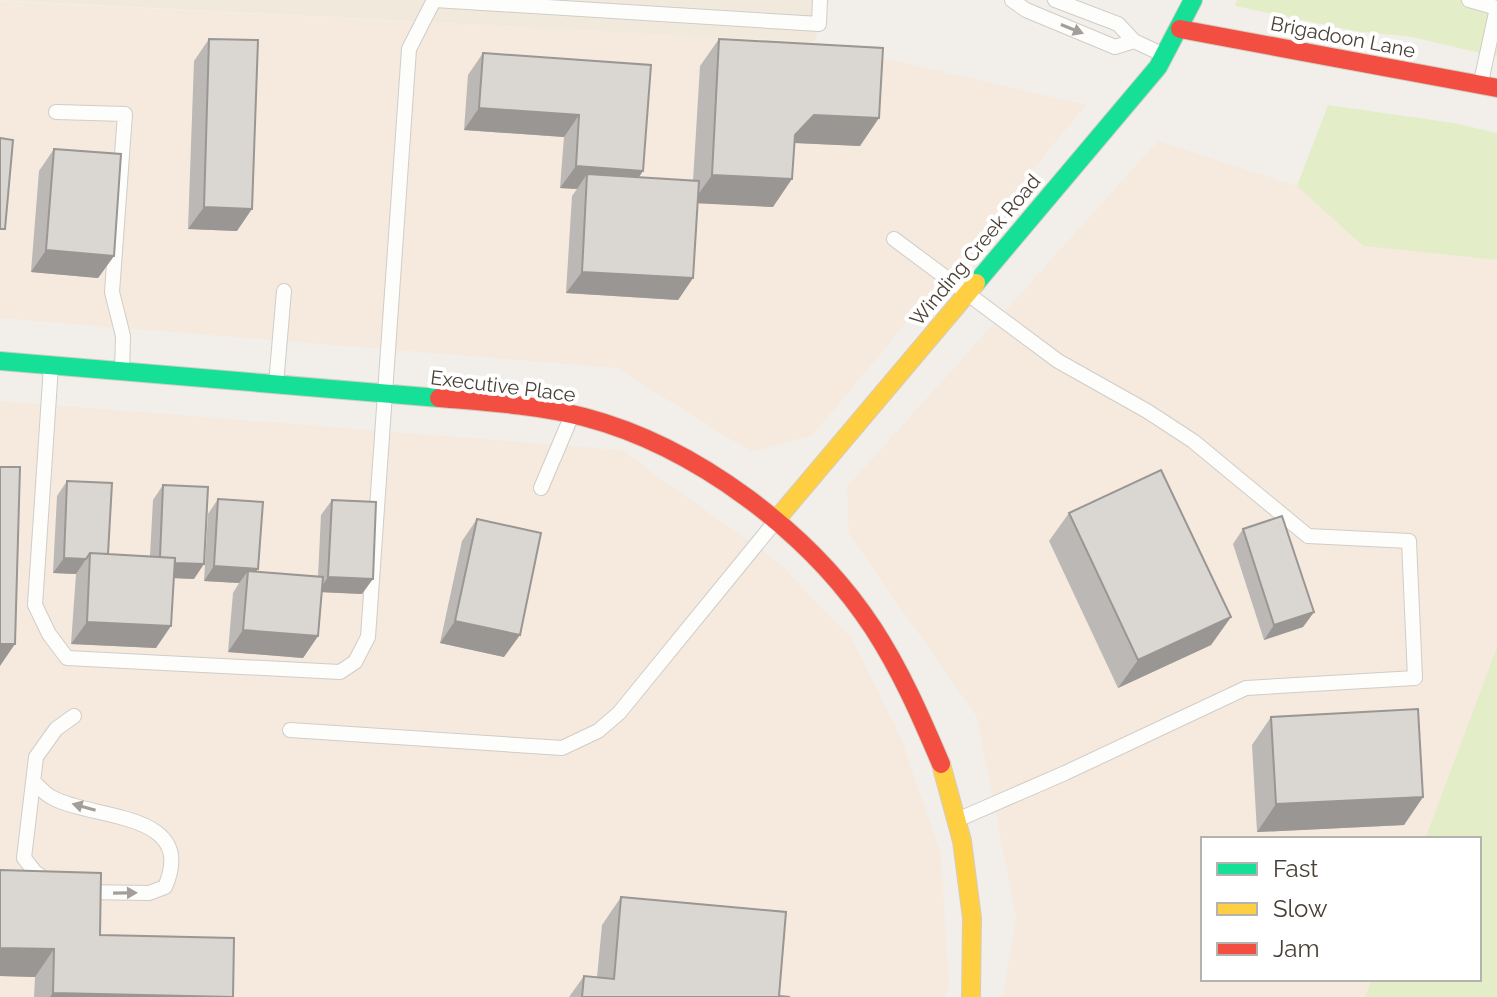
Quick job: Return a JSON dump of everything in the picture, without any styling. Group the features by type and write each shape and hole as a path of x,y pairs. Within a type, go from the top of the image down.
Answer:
{"street":[{"name":"Winding Creek Road","path":"776,520 1164,56 1193,0"},
{"name":"Brigadoon Lane","path":"1180,29 1489,87"},
{"name":"Executive Place","path":"0,361 387,395 572,415 632,434 725,482 776,520 822,564 863,612 898,665 934,742 956,820 970,885 975,948 972,997"}],"lane":[{"path":"51,365 35,605 49,634 67,658 340,672 355,662 368,637 409,49 434,0 819,24 820,0"},
{"path":"1012,0 1026,10 1115,47 1134,41"},
{"path":"1055,0 1118,24 1134,41 1164,56"},
{"path":"1469,0 1497,8 1489,87"},
{"path":"56,112 125,114 112,292 123,336 122,371"},
{"path":"894,239 1058,361 1193,441 1308,536 1409,541 1415,678 1246,688 956,820"},
{"path":"276,385 284,291"},
{"path":"541,488 572,415"},
{"path":"290,730 562,748 598,731 619,713 776,520"},
{"path":"34,782 52,798 139,823 157,832 171,852 172,871 165,887 149,893 92,894 54,885 35,872 24,858 36,757 56,729 74,716"}],"shaded area":[{"path":"0,0 829,0 814,42"},
{"path":"0,1 814,42 1086,105 813,435 751,452 617,368 0,318"},
{"path":"1158,141 1297,186 1363,246 1497,260 1497,647 1426,837 1201,837 1201,981 1371,981 1365,997 1003,997 1016,918 977,717 849,534 847,487"},
{"path":"0,401 621,450 778,562 852,639 901,738 941,856 949,984 945,997 0,997"}],"green space":[{"path":"1237,0 1497,0 1497,57 1412,37 1355,31 1235,6"},
{"path":"1328,105 1454,123 1497,133 1497,260 1363,246 1297,186"},
{"path":"1497,647 1497,997 1365,997 1371,981 1481,981 1481,837 1426,837"}],"building":[{"path":"209,39 258,40 252,209 204,207"},
{"path":"719,39 883,48 879,118 814,115 795,135 792,179 712,175"},
{"path":"483,53 651,65 643,171 576,166 579,115 479,108"},
{"path":"0,138 13,140 5,229 0,229"},
{"path":"54,149 121,154 114,256 46,250"},
{"path":"587,174 699,181 693,278 582,272"},
{"path":"0,467 20,467 15,644 0,644"},
{"path":"1161,470 1231,617 1138,660 1069,513"},
{"path":"67,481 112,483 108,554 90,553 86,559 64,558"},
{"path":"163,485 208,487 204,564 175,563 175,558 160,557"},
{"path":"218,499 263,502 258,569 214,566"},
{"path":"332,500 376,502 373,579 328,577"},
{"path":"1282,516 1314,612 1274,625 1243,529"},
{"path":"477,519 541,533 520,635 455,621"},
{"path":"90,553 175,558 171,626 87,622"},
{"path":"248,571 323,577 318,636 243,630"},
{"path":"1418,709 1423,797 1276,804 1271,717"},
{"path":"0,870 101,873 100,935 234,938 233,997 53,993 54,949 0,948"},
{"path":"621,897 786,912 779,996 790,997 582,997 584,976 614,979"}],"traffic: fast":[{"path":"976,283 1158,67 1193,0"},
{"path":"0,361 439,398"}],"traffic: slow":[{"path":"776,520 976,283"},
{"path":"941,764 962,841 972,918 971,997"}],"traffic: jam":[{"path":"1180,29 1497,88"},
{"path":"439,398 548,410 626,430 708,471 746,497 817,559 873,628 902,678 941,764"}]}
